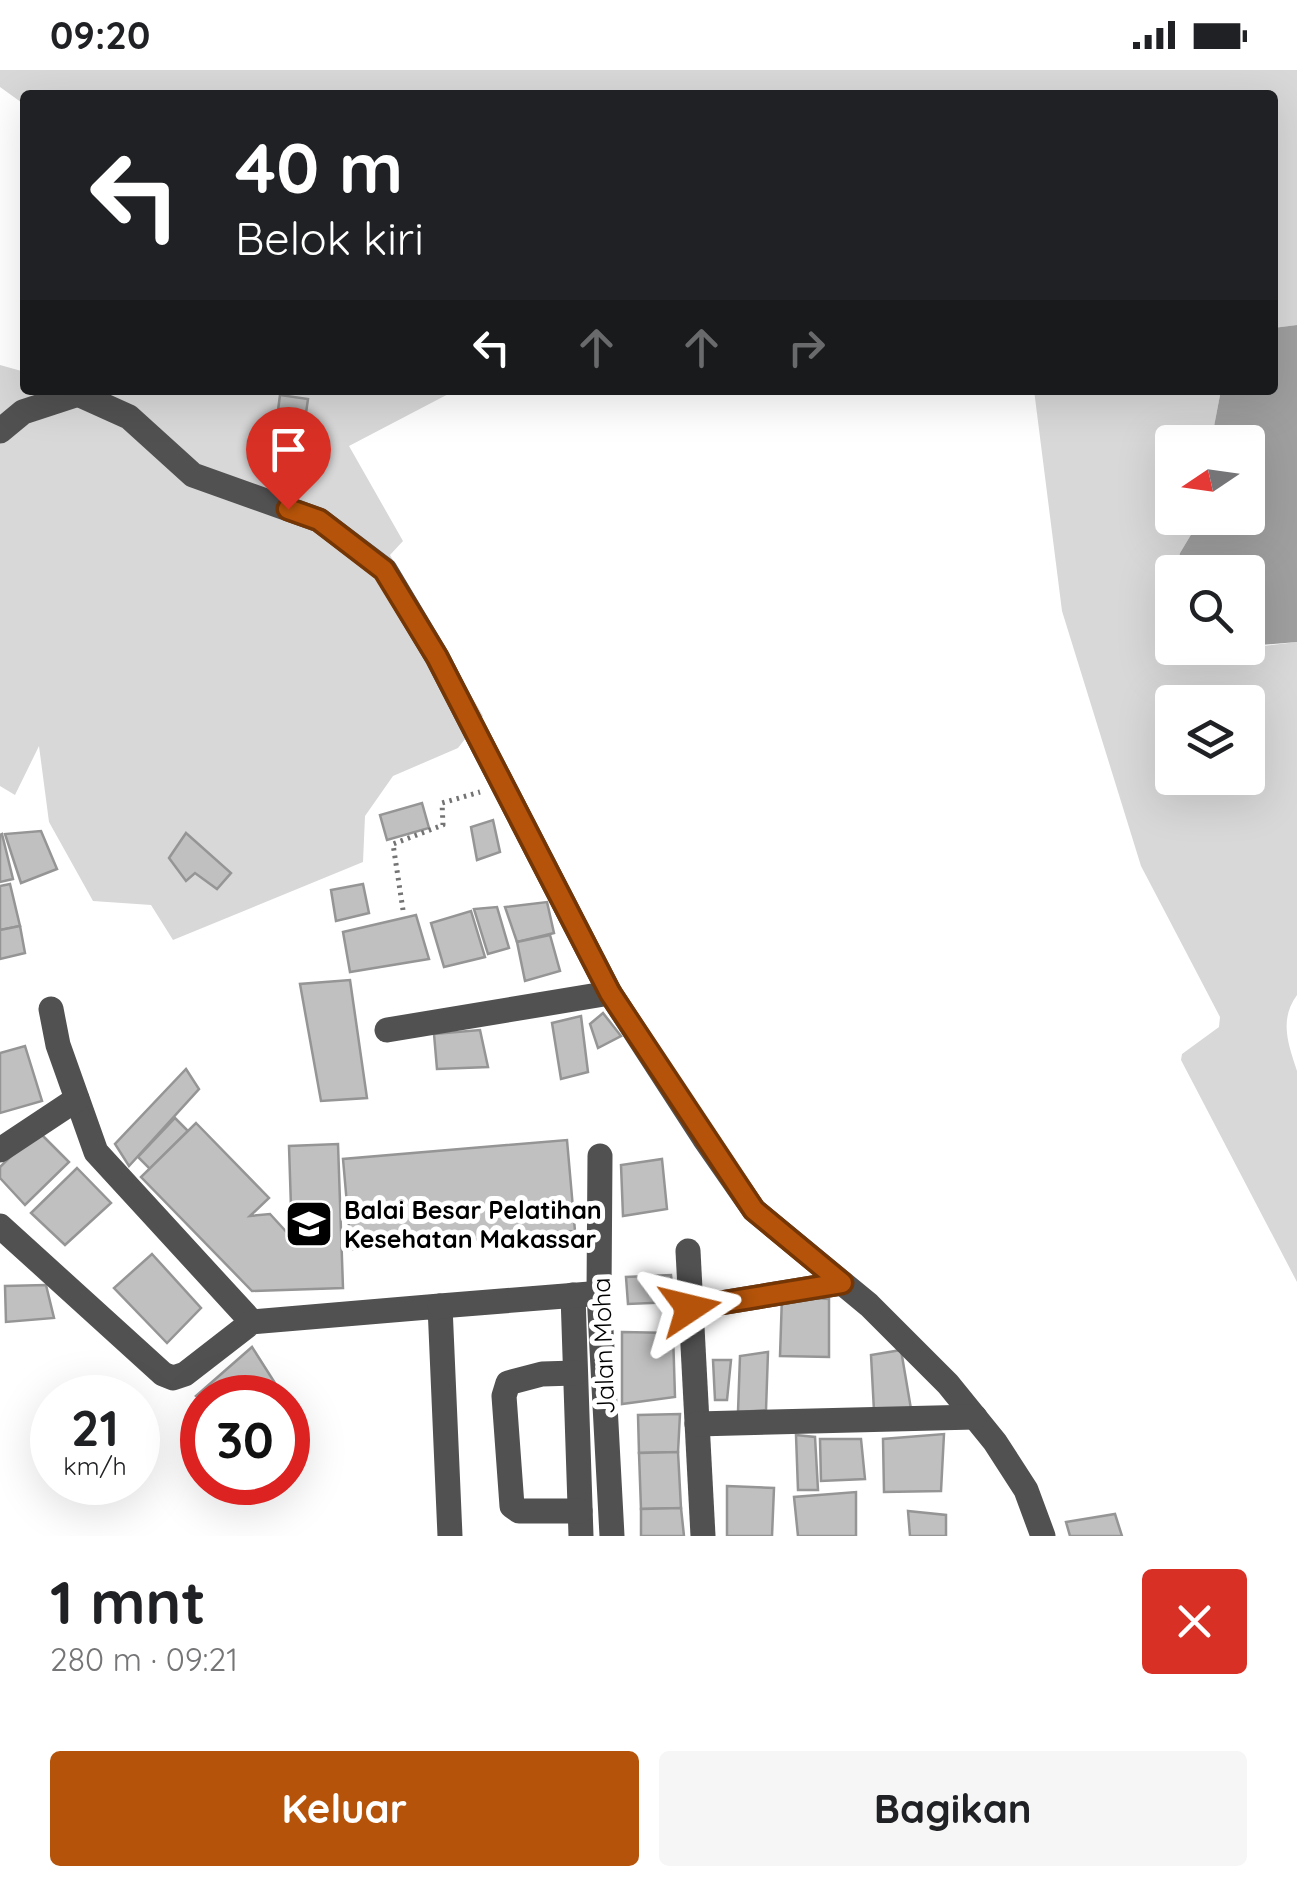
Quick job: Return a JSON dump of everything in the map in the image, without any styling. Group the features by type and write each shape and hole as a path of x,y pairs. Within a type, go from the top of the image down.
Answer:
{"street":[{"path":"0,430 23,412 75,395"},
{"path":"80,395 130,417 193,475 319,520 384,570 437,657 610,993 754,1210 842,1283 948,1384 1026,1490 1043,1536"},
{"path":"387,1030 610,993"},
{"path":"51,1010 58,1045 96,1152 252,1322"},
{"path":"0,1150 77,1098"},
{"name":"Jalan Moha","path":"600,1156 599,1293 612,1536"},
{"path":"0,1226 163,1374 173,1378 185,1374 252,1322 599,1293"},
{"path":"688,1251 703,1536"},
{"path":"690,1308 842,1283"},
{"path":"573,1295 576,1373 581,1524 519,1511 512,1506 504,1396 508,1383 519,1378 576,1373"},
{"path":"440,1306 450,1536"},
{"path":"697,1424 975,1417"}],"path":[{"path":"403,910 393,844 442,825 442,803 502,786"}],"shaded area":[{"path":"0,70 1297,70 1297,325 1278,327 1278,90 20,90 20,101 0,87"},
{"path":"1297,325 1297,642 1265,645 1265,555 1180,555 1191,535 1265,535 1265,425 1214,425 1220,395 1278,395 1278,327"},
{"path":"0,365 20,371 20,395 446,395 349,446 403,541 390,555 483,716 458,748 393,776 365,816 363,862 173,940 151,905 93,901 49,822 39,746 15,795 0,786"},
{"path":"1035,395 1220,395 1214,425 1155,425 1155,535 1191,535 1180,555 1155,555 1155,665 1265,665 1265,646 1297,642 1297,995 1287,1023 1297,1071 1297,1282 1181,1060 1182,1054 1219,1027 1220,1017 1141,866 1062,611"}],"building":[{"path":"280,395 308,399 305,420 277,418"},
{"path":"422,803 429,828 387,840 380,815"},
{"path":"493,820 500,852 477,860 471,827"},
{"path":"41,831 57,869 21,883 5,834"},
{"path":"186,833 231,873 217,889 195,873 186,881 169,858"},
{"path":"0,835 13,879 0,882"},
{"path":"10,884 20,926 0,930 0,886"},
{"path":"363,884 369,913 336,921 331,890"},
{"path":"547,902 554,933 517,942 505,907"},
{"path":"497,907 509,948 488,954 474,909"},
{"path":"471,911 485,957 444,967 431,923"},
{"path":"416,915 429,959 350,972 343,932"},
{"path":"20,926 25,953 0,959 0,930"},
{"path":"550,935 560,971 525,981 517,942"},
{"path":"350,980 367,1098 321,1101 300,984"},
{"path":"603,1013 621,1036 598,1048 590,1024"},
{"path":"581,1016 588,1072 561,1079 552,1023"},
{"path":"480,1030 488,1067 437,1069 434,1034"},
{"path":"25,1046 42,1101 0,1113 0,1053"},
{"path":"186,1069 199,1089 129,1166 115,1144"},
{"path":"175,1118 188,1131 150,1169 138,1157"},
{"path":"196,1123 269,1198 250,1216 270,1214 292,1238 289,1146 338,1144 343,1288 252,1291 141,1177"},
{"path":"37,1130 69,1162 25,1205 0,1178 0,1167"},
{"path":"567,1140 575,1231 351,1250 343,1159"},
{"path":"662,1159 667,1209 623,1216 621,1165"},
{"path":"77,1168 111,1203 65,1245 31,1213"},
{"path":"152,1254 201,1308 167,1343 114,1288"},
{"path":"671,1275 674,1302 628,1304 626,1277"},
{"path":"46,1285 54,1318 6,1322 5,1286"},
{"path":"782,1296 829,1299 829,1357 780,1356"},
{"path":"622,1332 673,1333 675,1397 622,1404"},
{"path":"252,1347 270,1375 220,1375"},
{"path":"901,1350 911,1409 874,1411 871,1355"},
{"path":"768,1352 766,1410 738,1412 740,1356"},
{"path":"713,1360 731,1360 727,1400 715,1400"},
{"path":"680,1414 678,1452 639,1453 638,1415"},
{"path":"944,1434 941,1491 884,1492 883,1439"},
{"path":"796,1435 815,1437 818,1490 798,1490"},
{"path":"820,1439 861,1439 865,1479 821,1481"},
{"path":"678,1452 681,1508 641,1509 639,1453"},
{"path":"727,1486 774,1488 772,1536 727,1536"},
{"path":"856,1492 856,1536 798,1536 794,1497"},
{"path":"681,1508 684,1536 641,1536 641,1509"},
{"path":"908,1511 946,1515 946,1536 910,1536"},
{"path":"1115,1514 1122,1536 1070,1536 1066,1522"}],"place":[{"name":"Balai Besar Pelatihan Kesehatan Makassar","path":"309,1224"}],"route":[{"path":"288,509 319,520 384,570 437,657 610,993 754,1210 842,1283 690,1308"}]}
